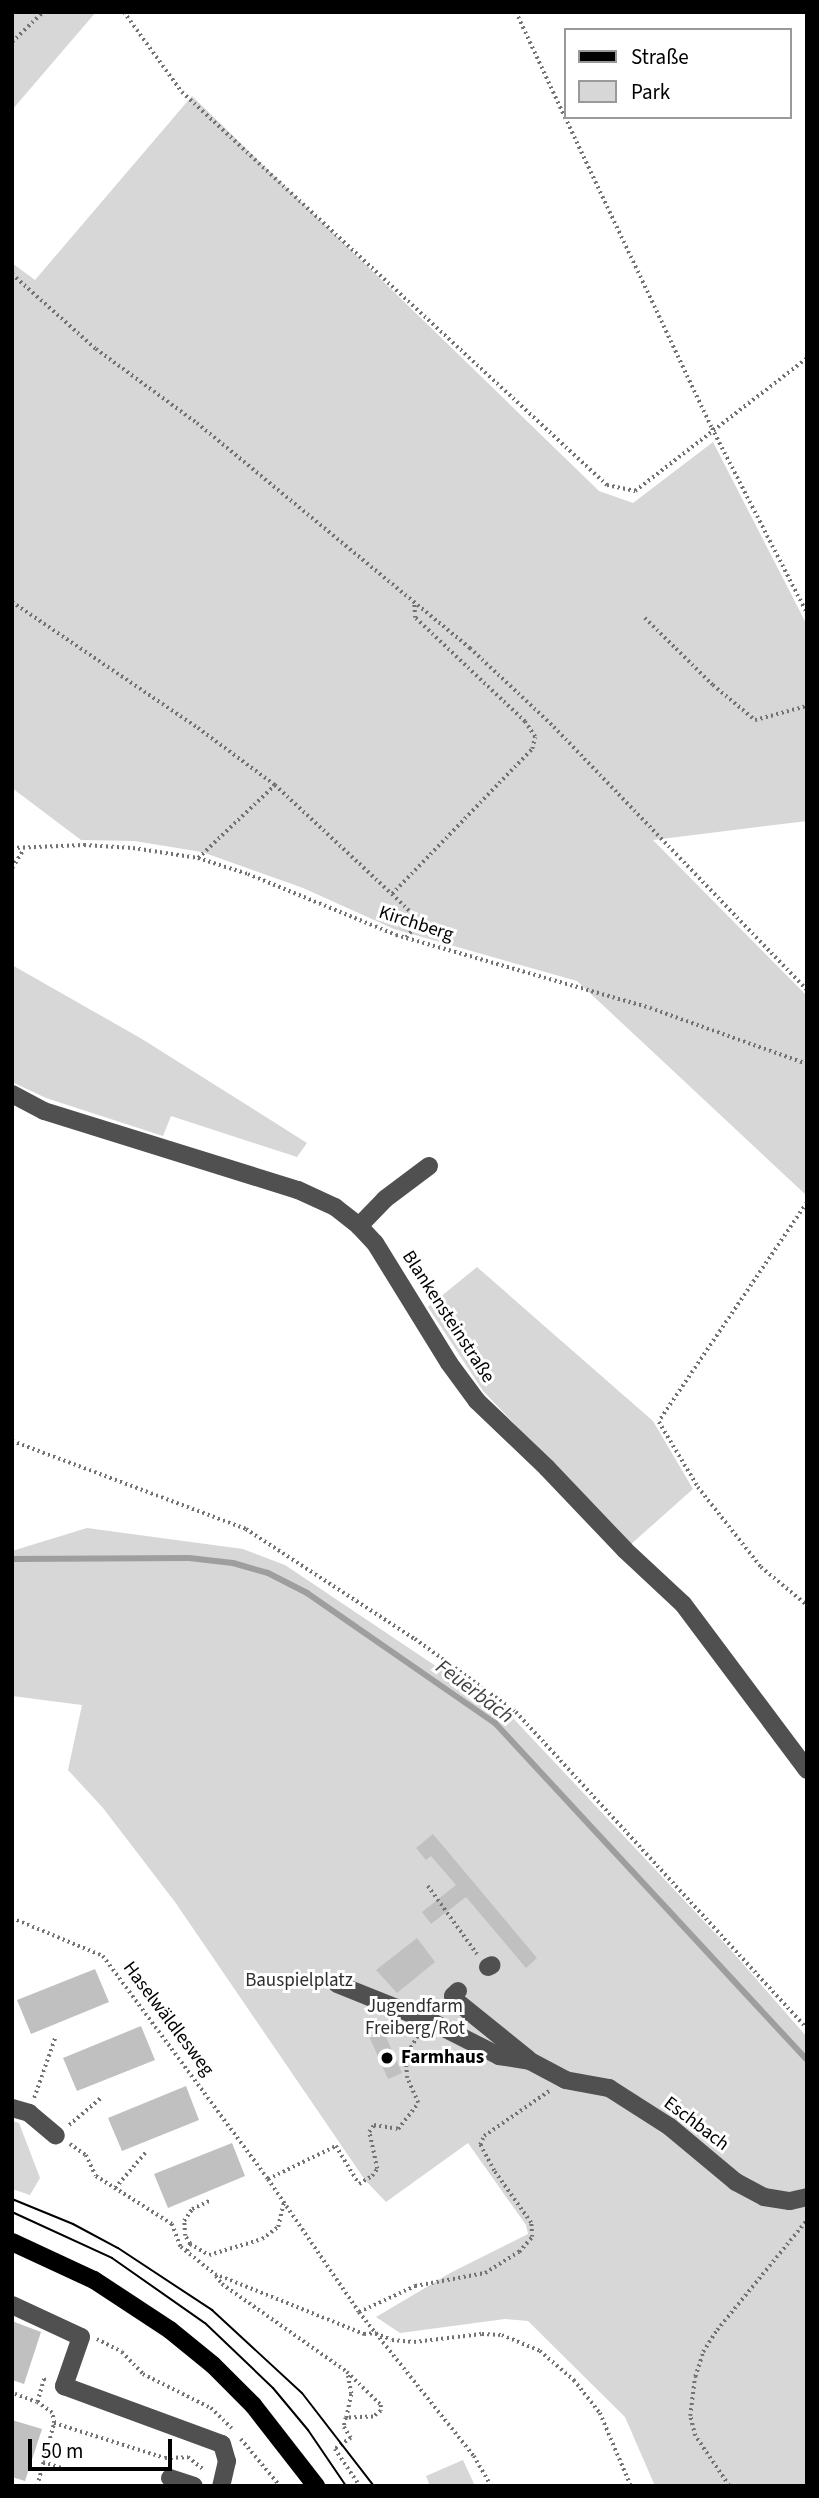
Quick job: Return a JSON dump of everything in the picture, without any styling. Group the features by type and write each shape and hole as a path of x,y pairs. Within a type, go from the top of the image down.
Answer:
{"main road":[{"path":"12,2242 94,2280 170,2330 213,2365 253,2405 316,2486"}],"street":[{"name":"Blankensteinstraße","path":"12,1094 44,1111 298,1191 335,1207 359,1226 375,1243 449,1363 477,1401 547,1468 625,1550 683,1604 807,1770"},
{"path":"359,1226 385,1199 429,1166"},
{"path":"337,1984 434,2023 499,2056 530,2061"},
{"path":"458,1991 453,1996 455,2000 530,2061"},
{"name":"Eschbach","path":"530,2061 562,2078 609,2088 670,2127 736,2182 764,2197 790,2201 807,2197"},
{"path":"20,2111 57,2136"},
{"path":"12,2305 81,2337 64,2386 222,2444 227,2461 221,2485"},
{"path":"170,2478 194,2486"}],"path":[{"path":"12,42 43,12"},
{"path":"124,12 182,92 607,485 635,491 712,428 807,358"},
{"path":"516,12 564,115"},
{"path":"566,119 712,428 807,613"},
{"path":"12,274 96,349 197,423 470,648 554,727 807,990"},
{"path":"12,602 198,728 275,785 412,913 415,928 406,938"},
{"path":"392,894 532,749 535,737 525,722 415,618 414,603"},
{"path":"645,618 713,685 755,720 807,706"},
{"path":"198,858 275,785"},
{"name":"Kirchberg","path":"12,848 85,845 134,848 198,858 248,874 406,938 650,1008 807,1064"},
{"path":"12,868 24,849"},
{"path":"807,1203 659,1422 698,1487 761,1567 807,1605"},
{"path":"12,1441 246,1529 415,1639 516,1712 807,2028"},
{"path":"428,1886 460,1927"},
{"name":"Haselwäldlesweg","path":"12,1918 103,1956 268,2179 359,2312 474,2456 491,2486"},
{"path":"268,2179 336,2146 359,2184 372,2176 377,2169 369,2132 374,2125 398,2129 418,2103 407,2078 405,2057 418,2035"},
{"path":"20,2111 55,2038"},
{"path":"359,2312 431,2282 485,2273 519,2252 532,2237 531,2223 494,2171 480,2145 484,2136 562,2078"},
{"path":"102,2097 57,2136 86,2155 96,2176 172,2224 181,2247 215,2274 345,2329 365,2334 376,2333 392,2340 414,2342 482,2334 502,2335 540,2351 574,2380 600,2413 631,2486"},
{"path":"115,2188 146,2152"},
{"path":"211,2200 192,2209 184,2221 185,2236 190,2244 209,2255 262,2239 278,2227 284,2202"},
{"path":"729,2486 695,2436 691,2416 695,2377 703,2352 717,2330 807,2220"},
{"path":"187,2252 190,2244"},
{"path":"215,2274 222,2284 347,2372 375,2397 381,2411 373,2417 346,2418"},
{"path":"81,2337 90,2336 122,2351 143,2374 211,2407 279,2486"},
{"path":"347,2372 351,2394 344,2427 351,2438 335,2449 360,2486"},
{"path":"37,2402 44,2379 64,2386"},
{"path":"15,2394 37,2402 52,2413 54,2423 37,2486"},
{"path":"54,2423 165,2458 188,2457 221,2485"},
{"path":"43,2462 65,2469"}],"green space":[{"path":"12,12 96,12 12,110"},
{"path":"192,96 599,491 633,503 713,442 807,625 807,821 653,840 807,996 806,1195 577,981 394,929 303,888 202,852 134,841 81,840 12,788 12,263 35,280"},
{"path":"12,965 142,1039 307,1143 297,1157 171,1116 163,1136 46,1098 12,1082"},
{"path":"477,1267 653,1421 693,1489 630,1545 483,1391 428,1307"},
{"path":"87,1528 243,1549 285,1565 512,1717 729,1948 807,2037 807,2486 655,2486 625,2417 528,2321 505,2319 400,2333 376,2317 452,2272 528,2234 526,2225 468,2143 386,2202 365,2180 175,1902 103,1808 68,1770 82,1705 12,1696 12,1551"},
{"path":"12,2121 19,2123 40,2178 30,2195 12,2189"},
{"path":"463,2460 475,2486 430,2486 426,2476"}],"building":[{"path":"433,1834 537,1958 526,1968 466,1897 431,1924 422,1912 456,1885 431,1856 426,1860 416,1848"},
{"path":"417,1938 435,1962 397,1993 376,1970"},
{"path":"95,1969 109,2002 31,2034 17,2000"},
{"path":"141,2026 155,2060 77,2091 63,2058"},
{"name":"Farmhaus","path":"383,2030 402,2073 388,2079 369,2036"},
{"path":"186,2086 199,2120 122,2151 108,2118"},
{"path":"232,2143 245,2176 168,2208 154,2174"},
{"path":"12,2321 41,2332 24,2384 12,2380"},
{"path":"12,2420 42,2429 25,2481 12,2477"}],"waterway":[{"name":"Feuerbach","path":"12,1559 189,1558 233,1563 268,1573 307,1593 495,1723 807,2060"}],"tram line":[{"path":"12,2199 73,2224 118,2248 212,2310 302,2393 374,2486"},
{"path":"12,2212 112,2258 205,2323 273,2388 308,2430 346,2486"}],"place":[{"name":"Farmhaus","path":"387,2058"}],"park label":[{"name":"Bauspielplatz","path":"299,1981"},
{"name":"Jugendfarm Freiberg/Rot","path":"415,2018"}]}
